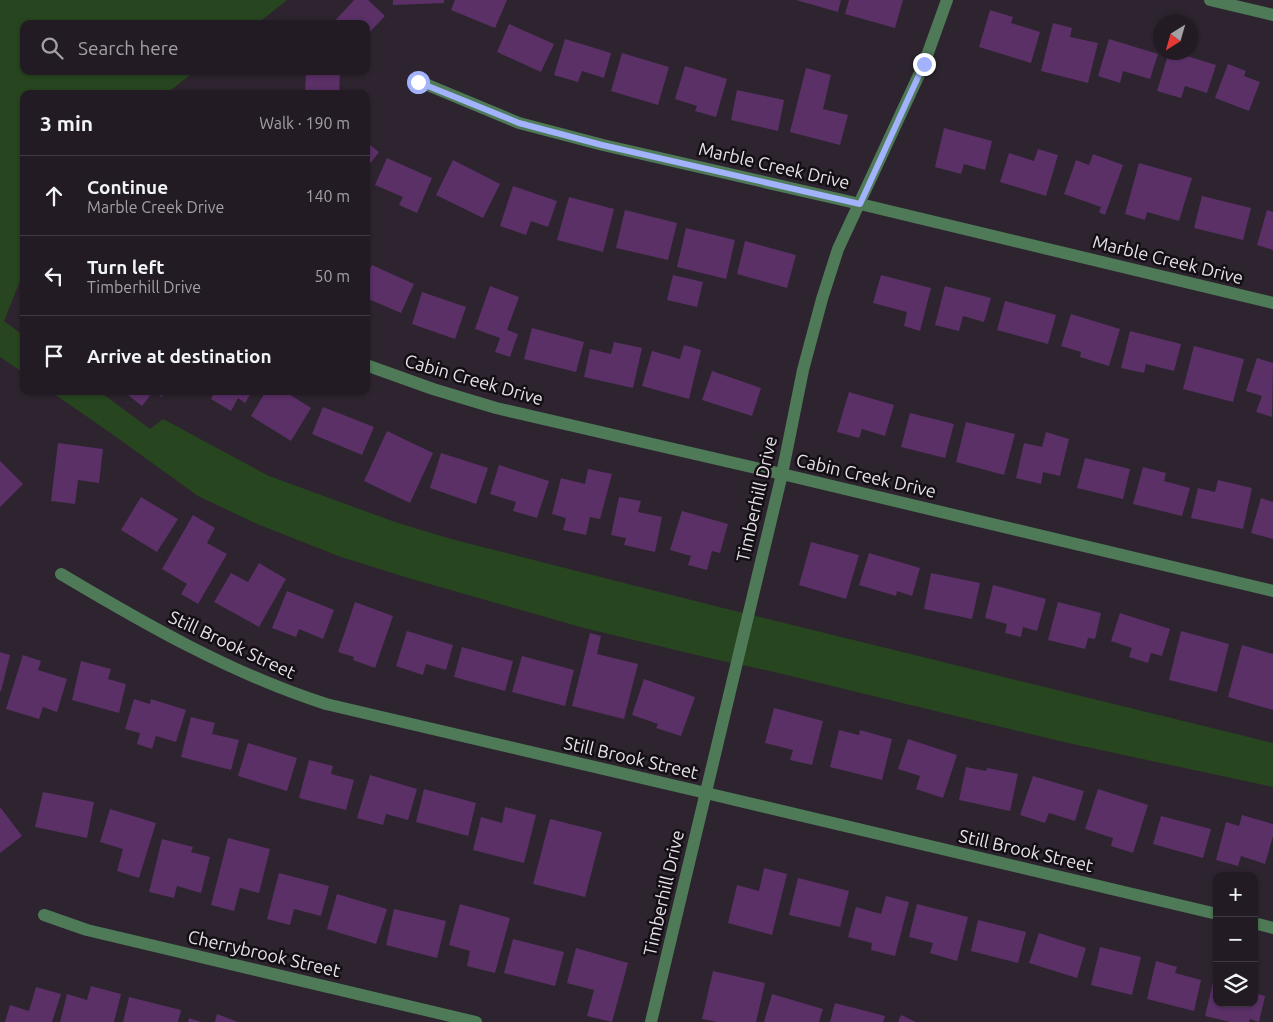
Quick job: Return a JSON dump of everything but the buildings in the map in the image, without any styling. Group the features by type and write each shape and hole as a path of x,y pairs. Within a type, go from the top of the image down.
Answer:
{"street":[{"name":"Timberhill Drive","path":"651,1022 782,474 803,370 822,299 838,249 924,64 947,0"},
{"path":"1210,0 1273,15"},
{"name":"Marble Creek Drive","path":"418,82 519,123 602,145 860,204 1273,303"},
{"name":"Cabin Creek Drive","path":"370,366 433,390 496,408 1273,590"},
{"name":"Still Brook Street","path":"61,574 130,615 241,672 294,694 336,706 1213,913"},
{"name":"Cherrybrook Street","path":"44,915 87,930 476,1022"},
{"path":"1258,924 1273,928"}],"green space":[{"path":"0,0 287,0 262,20 20,20 20,75 190,75 171,90 20,90 20,281 4,321 20,333 20,370 0,357"},
{"path":"56,395 104,395 150,429 163,419 269,476 395,522 451,539 1273,743 1273,787 1068,743 584,628 405,577 341,557 257,524 198,496"}],"route":[{"path":"418,82 519,123 602,145 860,204 924,64"}]}
